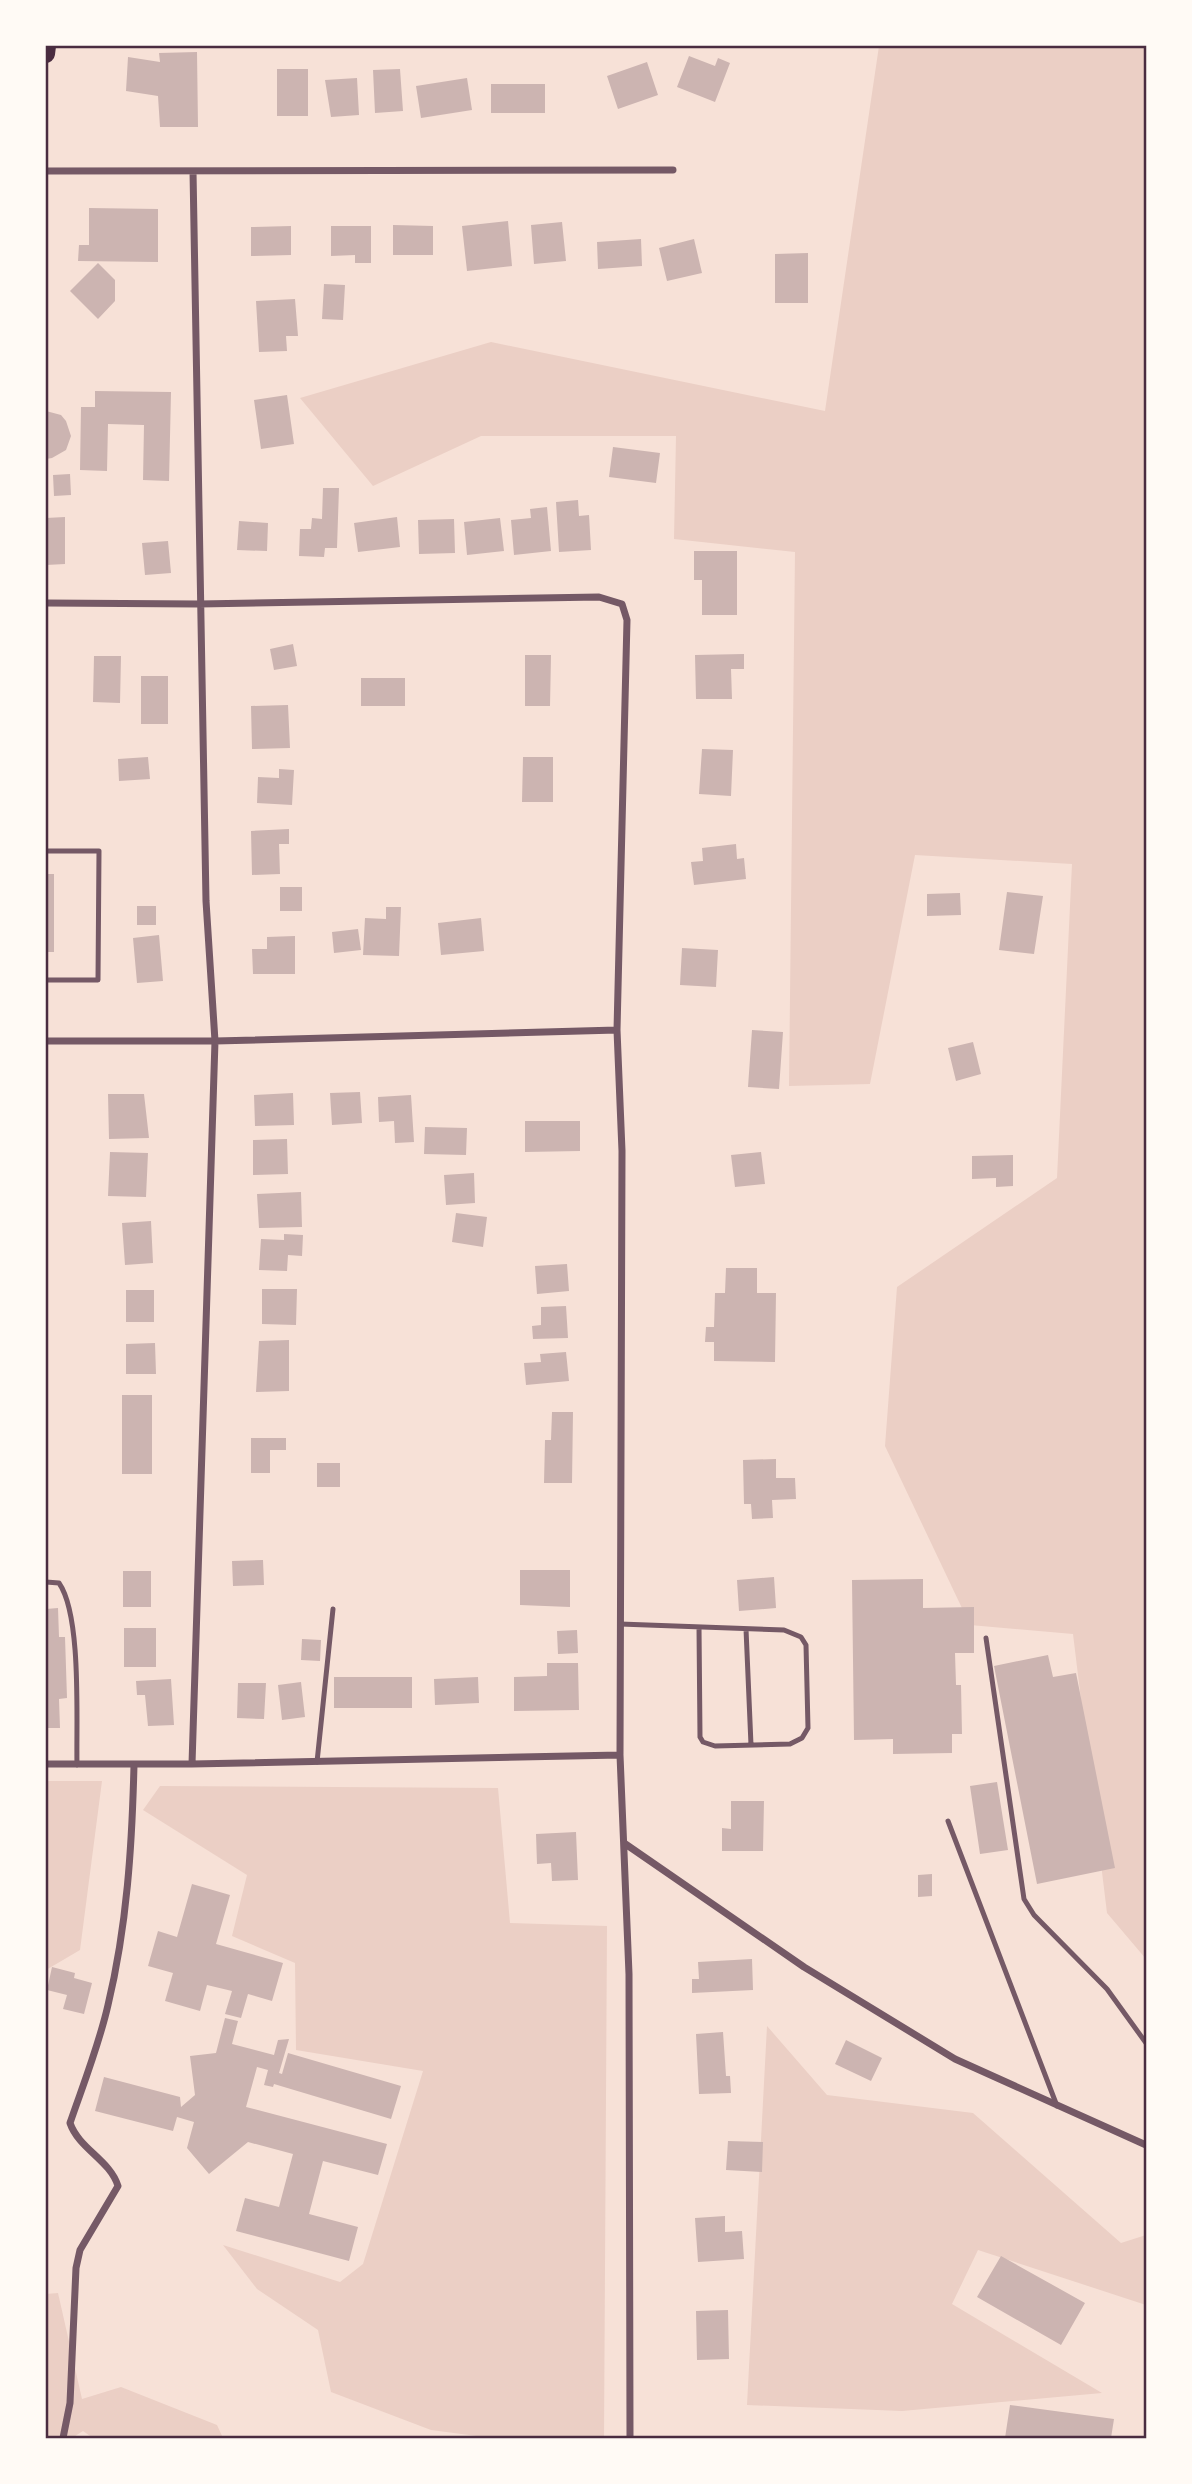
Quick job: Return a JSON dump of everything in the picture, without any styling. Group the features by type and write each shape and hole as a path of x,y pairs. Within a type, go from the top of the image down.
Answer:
{"highway":[{"path":"46,54 47,46"}],"street":[{"path":"46,172 673,170"},
{"path":"192,1765 215,1041 206,901 193,171"},
{"path":"46,603 615,599 622,604 627,620 617,1030 622,1151 620,1755 629,1974 630,2438"},
{"path":"46,1041 215,1041 617,1030"},
{"path":"46,1765 192,1765 620,1755"},
{"path":"63,2438 70,2403 79,2250 118,2186 112,2173 75,2136 70,2123 108,2007 124,1925 132,1852 134,1765"},
{"path":"624,1843 804,1966 955,2059 1146,2145"}],"lane":[{"path":"46,851 99,852 98,980 46,980"},
{"path":"46,1582 59,1584 69,1602 75,1669 77,1765"},
{"path":"317,1762 333,1609"},
{"path":"620,1624 784,1630 804,1640 808,1728 798,1741 751,1745 709,1744 700,1737 699,1627"},
{"path":"746,1629 751,1745"},
{"path":"986,1637 1024,1899 1034,1915 1073,1951 1107,1989 1146,2043"},
{"path":"947,1821 1057,2106"}],"shaded area":[{"path":"879,46 1146,46 1146,1959 1107,1913 1073,1634 970,1625 885,1446 897,1287 1057,1178 1072,864 915,855 870,1084 789,1086 795,552 674,539 676,436 481,436 373,486 300,398 491,342 825,411"},
{"path":"46,1781 102,1781 80,1950 46,1970"},
{"path":"160,1786 498,1788 510,1923 607,1926 604,2438 492,2438 431,2430 331,2392 318,2330 257,2289 223,2245 340,2282 363,2264 423,2071 296,2050 295,1963 232,1936 247,1875 143,1810"},
{"path":"767,2026 827,2095 973,2113 1121,2243 1146,2235 1146,2305 978,2250 952,2304 1102,2393 902,2411 747,2405"},
{"path":"58,2293 82,2399 121,2387 217,2425 223,2438 93,2438 83,2431 72,2438 46,2438 46,2294"}],"building":[{"path":"197,52 198,127 160,127 158,96 126,91 128,57 160,62 159,53"},
{"path":"689,56 715,66 718,58 730,63 715,102 677,87"},
{"path":"647,62 658,95 618,109 607,76"},
{"path":"277,69 308,69 308,116 277,116"},
{"path":"400,69 403,111 375,113 373,70"},
{"path":"357,78 359,115 331,117 325,80"},
{"path":"467,78 472,110 421,118 416,86"},
{"path":"491,84 545,84 545,113 491,113"},
{"path":"89,208 158,209 158,262 78,261 79,245 89,245"},
{"path":"508,221 512,266 467,271 462,226"},
{"path":"562,222 566,261 534,264 531,225"},
{"path":"393,225 433,226 433,255 393,255"},
{"path":"291,226 291,255 251,256 251,227"},
{"path":"331,226 371,226 371,263 355,263 355,255 331,256"},
{"path":"641,239 642,266 598,269 597,242"},
{"path":"694,239 702,273 667,281 659,248"},
{"path":"808,253 808,303 775,303 775,254"},
{"path":"98,263 115,280 115,301 98,319 70,291"},
{"path":"324,284 345,285 343,320 322,319"},
{"path":"295,299 298,336 286,336 287,351 259,352 256,301"},
{"path":"95,391 171,392 169,481 143,480 144,425 108,424 107,471 80,470 81,407 95,407"},
{"path":"287,395 294,444 261,449 254,400"},
{"path":"46,411 61,415 71,436 66,450 46,459"},
{"path":"613,447 660,453 656,483 609,477"},
{"path":"70,474 71,495 54,496 53,475"},
{"path":"323,488 339,488 337,548 325,548 324,557 299,556 300,529 311,529 312,518 322,519"},
{"path":"578,500 579,516 589,515 591,550 559,552 556,502"},
{"path":"547,507 551,551 514,555 511,520 531,518 530,509"},
{"path":"65,517 65,564 46,565 46,518"},
{"path":"397,517 400,547 358,552 354,523"},
{"path":"500,518 504,551 467,555 464,522"},
{"path":"454,519 455,553 419,554 418,520"},
{"path":"239,521 268,523 267,551 237,550"},
{"path":"168,541 171,573 145,575 142,543"},
{"path":"694,551 737,551 737,615 702,615 702,580 694,580"},
{"path":"293,644 297,666 274,670 270,649"},
{"path":"744,654 744,669 731,669 732,699 696,699 695,655"},
{"path":"525,655 551,655 550,706 525,706"},
{"path":"94,656 121,656 120,703 93,702"},
{"path":"141,676 168,676 168,724 141,724"},
{"path":"361,678 405,678 405,706 361,706"},
{"path":"288,705 290,748 252,749 251,706"},
{"path":"702,749 733,750 731,796 699,794"},
{"path":"148,757 150,779 119,781 118,759"},
{"path":"523,757 553,757 553,802 522,802"},
{"path":"279,769 294,770 292,805 257,803 258,777 279,778"},
{"path":"289,829 289,844 279,844 280,874 252,875 251,831"},
{"path":"736,844 737,859 744,858 746,879 694,885 691,862 703,861 702,848"},
{"path":"46,874 54,874 54,952 46,952"},
{"path":"280,887 302,887 302,911 280,911"},
{"path":"1007,892 1043,896 1034,954 999,950"},
{"path":"960,893 961,915 927,916 927,894"},
{"path":"137,906 156,906 156,925 137,925"},
{"path":"386,907 401,907 399,956 363,955 365,918 386,919"},
{"path":"481,918 484,951 441,955 438,923"},
{"path":"358,929 361,950 334,953 332,932"},
{"path":"159,935 163,981 137,983 133,938"},
{"path":"295,936 295,974 253,974 252,949 267,949 267,937"},
{"path":"682,948 718,950 716,987 680,985"},
{"path":"752,1030 783,1032 779,1089 748,1087"},
{"path":"973,1042 981,1074 956,1081 948,1048"},
{"path":"360,1092 362,1123 332,1125 330,1093"},
{"path":"293,1093 294,1125 255,1126 254,1095"},
{"path":"108,1094 144,1094 149,1138 109,1139"},
{"path":"411,1095 414,1142 395,1143 394,1121 379,1122 378,1097"},
{"path":"525,1121 580,1121 580,1151 525,1152"},
{"path":"425,1127 467,1128 466,1155 424,1154"},
{"path":"287,1139 288,1174 253,1175 253,1140"},
{"path":"110,1152 148,1153 146,1197 108,1196"},
{"path":"761,1152 765,1184 735,1187 731,1155"},
{"path":"1013,1155 1013,1186 996,1187 996,1178 972,1179 972,1156"},
{"path":"474,1173 475,1203 446,1205 444,1175"},
{"path":"301,1192 302,1227 259,1228 257,1194"},
{"path":"456,1213 487,1217 483,1247 452,1242"},
{"path":"151,1221 153,1263 125,1265 122,1223"},
{"path":"284,1234 303,1235 302,1256 288,1255 287,1271 259,1270 261,1239 284,1240"},
{"path":"567,1264 569,1291 537,1294 535,1266"},
{"path":"726,1268 757,1268 757,1293 776,1293 775,1362 714,1361 714,1342 705,1342 706,1327 714,1327 715,1293 725,1293"},
{"path":"262,1289 297,1289 296,1325 262,1324"},
{"path":"126,1290 154,1290 154,1322 126,1322"},
{"path":"566,1306 568,1338 533,1339 532,1326 541,1325 541,1307"},
{"path":"289,1340 289,1391 256,1392 259,1341"},
{"path":"155,1343 156,1374 126,1374 126,1344"},
{"path":"566,1352 569,1381 526,1385 524,1363 541,1362 540,1354"},
{"path":"122,1395 152,1395 152,1474 122,1474"},
{"path":"552,1412 573,1412 572,1483 544,1483 545,1440 551,1440"},
{"path":"251,1438 286,1438 286,1450 270,1450 270,1473 251,1473"},
{"path":"776,1459 776,1478 795,1478 796,1499 772,1500 773,1518 752,1519 751,1504 744,1504 743,1460"},
{"path":"317,1463 340,1463 340,1487 317,1487"},
{"path":"263,1560 264,1585 233,1586 232,1561"},
{"path":"520,1570 570,1570 570,1607 520,1605"},
{"path":"123,1571 151,1571 151,1607 123,1607"},
{"path":"774,1577 776,1608 739,1611 737,1580"},
{"path":"923,1579 923,1608 974,1607 974,1653 955,1653 956,1685 961,1685 962,1734 952,1734 952,1753 893,1754 893,1739 854,1740 852,1580"},
{"path":"58,1608 59,1637 65,1637 67,1698 59,1699 60,1728 46,1728 46,1609"},
{"path":"124,1628 156,1628 156,1667 124,1667"},
{"path":"577,1630 578,1653 558,1654 557,1631"},
{"path":"302,1639 321,1640 320,1661 301,1660"},
{"path":"1048,1655 1053,1677 1076,1673 1115,1868 1037,1884 994,1666"},
{"path":"547,1663 578,1663 579,1710 514,1711 514,1677 547,1676"},
{"path":"334,1677 412,1677 412,1708 334,1708"},
{"path":"478,1677 479,1703 435,1705 434,1679"},
{"path":"171,1679 174,1725 148,1726 145,1695 137,1695 136,1681"},
{"path":"301,1682 305,1717 282,1720 278,1685"},
{"path":"238,1683 266,1683 264,1719 237,1718"},
{"path":"997,1782 1008,1850 980,1854 970,1786"},
{"path":"731,1801 764,1801 763,1851 722,1851 722,1828 731,1829"},
{"path":"576,1832 578,1880 552,1881 551,1863 537,1864 536,1834"},
{"path":"932,1874 932,1896 918,1897 918,1875"},
{"path":"192,1884 230,1895 216,1944 283,1963 272,2001 248,1994 241,2018 225,2014 232,1991 207,1985 200,2011 165,2001 173,1973 148,1966 158,1931 177,1937"},
{"path":"752,1959 753,1990 692,1993 692,1979 699,1979 698,1962"},
{"path":"52,1967 75,1973 74,1978 92,1983 84,2014 63,2009 67,1995 47,1990"},
{"path":"225,2018 238,2021 232,2044 274,2055 278,2040 289,2039 279,2073 282,2074 288,2053 401,2086 391,2119 274,2084 273,2087 264,2085 268,2070 257,2067 246,2107 387,2144 378,2175 323,2161 309,2214 358,2227 349,2261 236,2231 245,2198 279,2207 293,2154 248,2142 209,2174 187,2148 194,2122 177,2117 173,2131 95,2111 104,2077 180,2097 181,2107 195,2095 190,2056 216,2053"},
{"path":"723,2032 726,2076 730,2076 731,2093 699,2094 696,2034"},
{"path":"846,2040 882,2058 871,2081 835,2064"},
{"path":"728,2141 763,2142 762,2172 726,2170"},
{"path":"725,2216 725,2232 742,2231 744,2259 698,2262 695,2218"},
{"path":"1001,2256 1085,2303 1061,2345 977,2297"},
{"path":"728,2310 729,2359 697,2360 696,2311"},
{"path":"1010,2405 1114,2419 1111,2438 1005,2438"}]}
